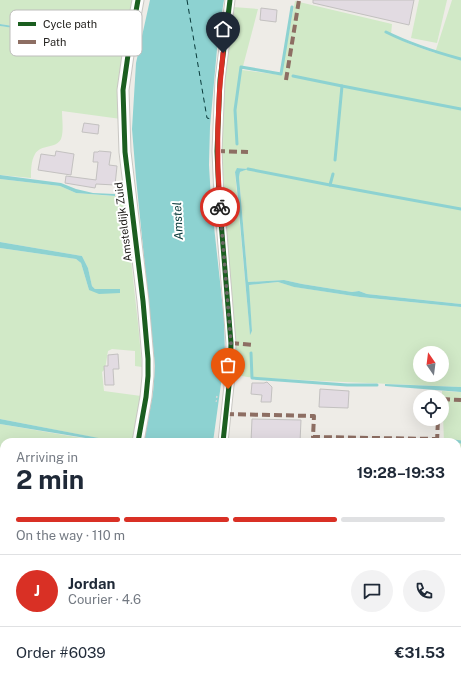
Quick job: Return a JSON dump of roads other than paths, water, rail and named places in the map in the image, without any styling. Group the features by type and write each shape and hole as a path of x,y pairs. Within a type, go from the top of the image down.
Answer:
{"street":[{"name":"Amsteldijk Zuid","path":"136,10 138,0"},
{"path":"223,438 230,376 231,343 219,196 217,151 220,80 230,0"},
{"name":"Amsteldijk Zuid","path":"128,56 123,90 125,152 148,359 146,397 139,438"}],"water":[{"name":"Amstel","path":"150,0 224,0 218,38 210,127 209,165 211,199 224,318 225,355 214,438 145,438 153,393 155,366 132,129 136,63 138,56 142,56 142,36"},
{"path":"0,24 10,26 10,27 0,26"},
{"path":"237,168 248,169 240,172 239,177 248,282 284,280 352,292 359,291 367,294 461,304 461,307 360,297 294,287 278,282 249,285 252,331 250,335 235,172"},
{"path":"0,175 61,183 76,189 93,193 115,194 115,196 76,193 60,186 0,179"},
{"path":"0,242 82,256 88,268 92,286 95,289 120,289 120,293 99,294 89,290 81,263 76,259 0,248"},
{"path":"385,384 461,387 461,392 449,390 385,386"},
{"path":"0,419 99,438 86,438 0,424"}],"waterway":[{"path":"237,144 235,110 241,67 281,74 292,7"},
{"path":"386,32 442,54 461,59"},
{"path":"293,76 342,86 335,160"},
{"path":"342,86 461,109"},
{"path":"248,169 330,185 333,174"},
{"path":"330,185 461,209"},
{"path":"251,353 252,378 347,385 377,385"}]}
